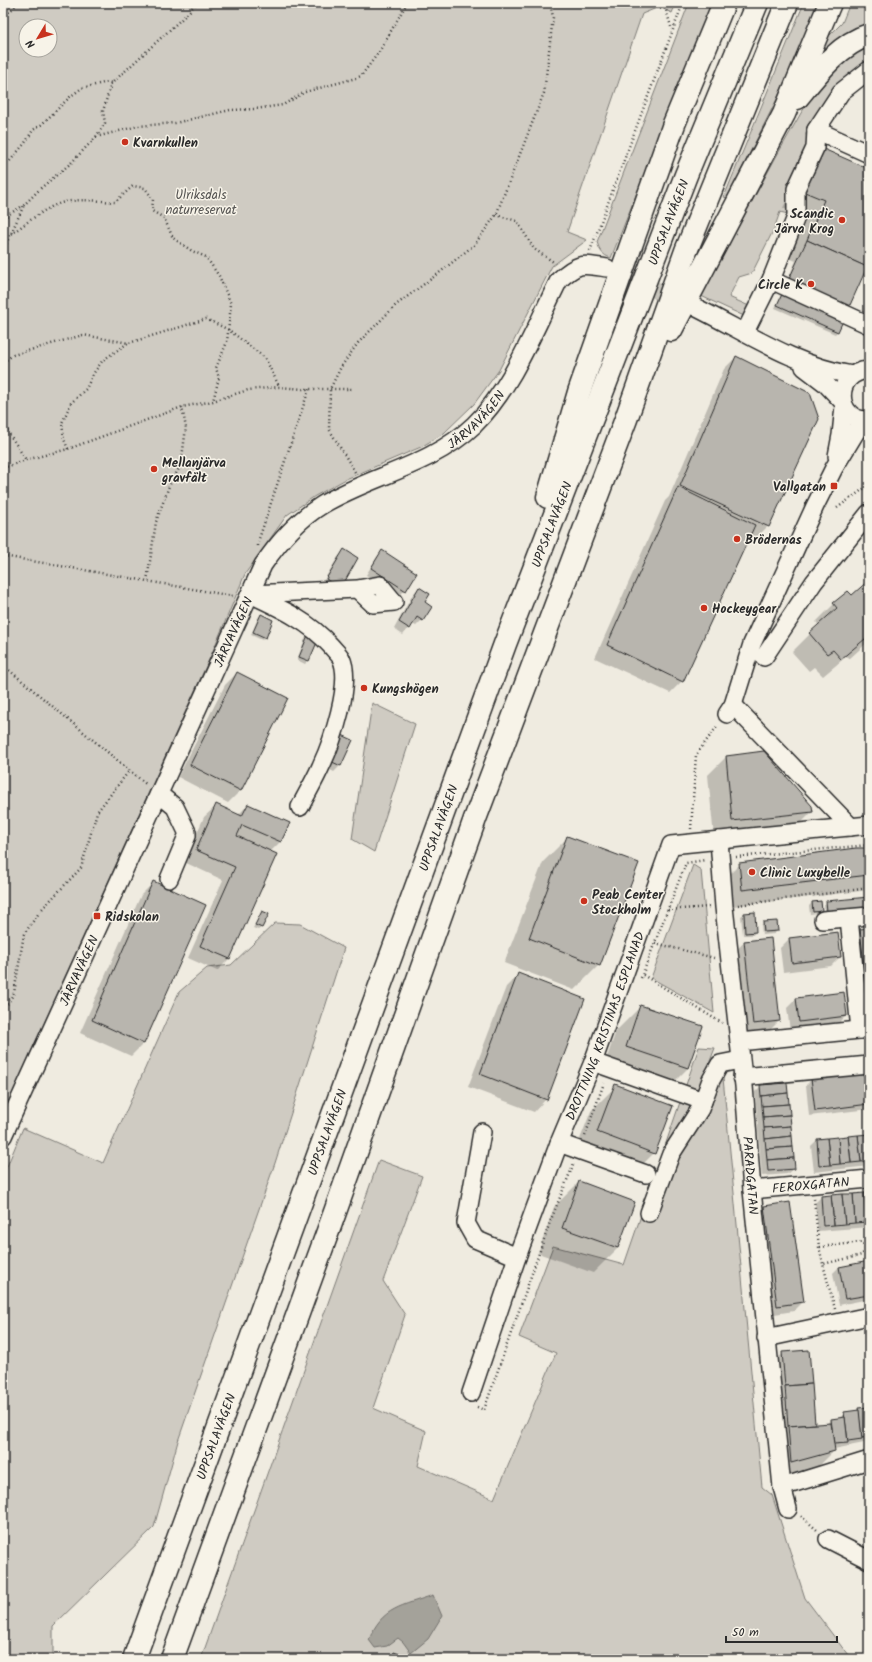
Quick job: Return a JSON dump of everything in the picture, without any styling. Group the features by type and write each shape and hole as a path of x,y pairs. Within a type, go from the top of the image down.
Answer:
{"highway":[{"path":"505,644 579,392 674,124 724,3"},
{"name":"UPPSALAVÄGEN","path":"134,1659 505,644 686,175 757,3"},
{"path":"172,1659 335,1212 475,819 626,418 686,251 787,3"},
{"path":"626,418 696,279 784,114 830,3"},
{"path":"784,114 815,77 833,59 850,45 869,35"}],"street":[{"path":"745,332 771,280 796,217 796,189 815,148 816,130 841,92 869,70"},
{"path":"816,130 869,154"},
{"path":"584,264 607,268"},
{"name":"JÄRVAVÄGEN","path":"3,1136 243,595 273,550 298,525 321,506 366,483 426,459 473,426 495,402 512,375 559,280 571,269 584,264"},
{"path":"771,280 869,325"},
{"path":"697,308 789,356 832,372 863,369"},
{"path":"789,356 825,383 843,403 849,413 866,420 834,468 815,506 752,644 730,709 851,827"},
{"path":"834,468 841,435 843,403 842,392 845,383 863,369"},
{"path":"764,657 814,582 869,513"},
{"path":"243,595 357,589"},
{"path":"243,595 296,617 321,635 341,657 345,670 344,691 338,719 322,765 300,807"},
{"path":"156,792 175,807 187,832 187,836 169,879"},
{"name":"DROTTNING KRISTINAS ESPLANAD","path":"470,1393 517,1257 559,1143 593,1062 671,845 869,826"},
{"name":"PARADGATAN","path":"719,840 718,907 739,1042 766,1338 782,1487 787,1506"},
{"path":"823,920 869,916"},
{"path":"739,1042 864,1030 849,918"},
{"path":"649,1213 671,1154 700,1109 711,1080 720,1064 740,1060"},
{"path":"593,1062 703,1101"},
{"path":"742,1077 869,1065"},
{"path":"482,1132 466,1224 475,1240 517,1257"},
{"path":"559,1143 646,1174"},
{"name":"FEROXGATAN","path":"752,1190 869,1179"},
{"path":"766,1338 869,1316"},
{"path":"782,1487 869,1460"},
{"path":"828,1539 869,1560"}],"path":[{"path":"3,18 18,3"},
{"path":"3,218 24,205 96,137 105,123 103,111 107,94 112,83 188,13 196,3"},
{"path":"96,137 138,126 175,123 230,110 255,109 283,105 305,92 361,76 379,52 407,3"},
{"path":"366,483 351,467 329,430 330,389 341,367 358,343 396,305 439,274 474,245 496,215 544,93 553,17 550,3"},
{"path":"664,3 672,30"},
{"path":"584,264 683,3"},
{"path":"3,165 9,162 25,143 33,130 41,125 71,96 82,88 108,82 112,83"},
{"path":"11,234 41,213 61,203 88,200 115,202 133,186 145,188 153,199 152,211 164,218 173,238 192,252 206,258 219,276 231,304 228,342 216,368 219,378 213,401"},
{"path":"3,251 24,205"},
{"path":"496,215 517,221 534,249 558,265 566,274"},
{"path":"3,261 3,276"},
{"path":"3,291 5,295 3,298"},
{"path":"68,449 64,439 62,422 71,403 86,389 93,374 103,360 129,343 206,319 229,330 265,358 279,387"},
{"path":"3,362 13,355 83,335 129,343"},
{"path":"3,468 26,460 68,449 182,407 213,401 248,390 279,387 352,389"},
{"path":"259,549 258,542 309,389"},
{"path":"147,581 156,522 169,486 181,465 186,428 182,407"},
{"path":"3,424 26,460"},
{"path":"837,508 869,485"},
{"path":"3,556 147,581 243,595"},
{"path":"3,665 156,792"},
{"path":"3,674 8,669"},
{"path":"693,861 691,842 696,755 730,709"},
{"path":"3,1011 14,993 24,934 41,910 80,868 97,812 129,771"},
{"path":"668,910 718,907 869,888"},
{"path":"655,943 717,959"},
{"path":"643,975 722,1023"},
{"path":"812,1184 819,1247 839,1322"},
{"path":"819,1247 862,1242 867,1248 862,1255 823,1264"},
{"path":"787,1506 828,1539"}],"green space":[{"name":"Ulriksdals naturreservat","path":"3,3 676,3 672,13 659,7 642,14 567,232 587,240 552,266 499,370 474,404 444,433 421,447 346,479 315,496 287,515 245,574 212,653 3,1114"},
{"path":"689,3 712,3 611,258 605,256 599,248 597,242"},
{"path":"804,3 819,3 777,99 727,198 724,197"},
{"path":"850,3 869,3 869,25 820,57 824,41 842,23"},
{"path":"869,44 869,61 847,78 822,105 806,134 809,147 808,150 804,150 789,183 786,184 791,189 788,214 780,212 774,229 752,273 739,277 729,297 749,306 744,316 701,296 801,113 819,87 840,64"},
{"path":"372,703 415,724 374,852 352,839"},
{"path":"693,865 701,870 714,1013 651,978"},
{"path":"275,923 300,924 344,948 275,1163 178,1441 154,1527 53,1626 53,1659 3,1659 3,1176 23,1128 103,1163 179,992 207,968 231,965"},
{"path":"699,1047 715,1048 693,1106 718,1078 723,1078 762,1487 772,1495 805,1598 851,1659 201,1659 379,1160 422,1176 383,1281 405,1315 373,1408 426,1431 418,1466 494,1499 556,1353 519,1337 553,1246 624,1265"}],"shaded area":[{"path":"433,1595 442,1616 428,1639 411,1653 398,1638 387,1646 375,1648 369,1640 374,1629 387,1614 403,1605"}],"building":[{"name":"Scandic Järva Krog","path":"819,147 869,169 869,264 867,267 807,240 824,200 800,190"},
{"path":"807,240 867,267 838,332 777,305"},
{"path":"736,356 810,393 819,419 769,527 680,486"},
{"path":"678,487 755,525 683,682 607,645"},
{"path":"344,549 358,558 341,588 326,579"},
{"path":"382,550 417,573 406,591 371,568"},
{"path":"869,580 869,641 868,642 865,639 841,659 833,650 827,654 809,633 837,608 833,603 848,591 852,595"},
{"path":"419,587 430,594 425,602 432,607 423,621 417,617 410,629 399,622"},
{"path":"261,614 273,620 266,638 253,632"},
{"path":"308,635 318,640 309,661 299,657"},
{"path":"237,672 288,698 241,791 190,765"},
{"path":"342,735 353,740 341,766 330,761"},
{"path":"764,751 812,806 813,812 732,821 726,756"},
{"path":"216,804 242,816 248,804 290,823 281,842 242,825 237,836 277,854 230,959 200,946 235,867 196,850"},
{"name":"Peab Center Stockholm","path":"567,836 639,863 600,966 529,938"},
{"path":"856,848 869,848 869,875 742,890 739,863"},
{"path":"153,881 206,905 144,1044 92,1020"},
{"path":"869,897 869,907 827,911 826,901"},
{"path":"821,901 822,911 813,912 812,902"},
{"path":"262,911 269,914 262,928 255,925"},
{"path":"755,912 756,932 745,933 744,913"},
{"path":"777,921 778,931 764,932 763,922"},
{"path":"869,928 869,1010 860,929"},
{"path":"838,932 841,957 792,963 789,938"},
{"path":"771,938 780,1021 753,1024 744,941"},
{"path":"518,973 585,999 547,1100 480,1074"},
{"path":"844,992 847,1016 799,1022 796,998"},
{"path":"640,1005 703,1026 688,1068 626,1047"},
{"path":"869,1072 869,1104 815,1111 811,1078"},
{"path":"787,1083 788,1093 761,1096 760,1085"},
{"path":"615,1084 673,1106 655,1154 597,1132"},
{"path":"788,1093 789,1104 762,1106 761,1096"},
{"path":"789,1104 790,1115 763,1117 762,1106"},
{"path":"790,1115 791,1126 764,1128 763,1117"},
{"path":"791,1126 792,1136 765,1139 764,1128"},
{"path":"869,1134 869,1161 861,1162 858,1135"},
{"path":"858,1135 861,1162 851,1163 848,1136"},
{"path":"792,1136 793,1147 766,1149 765,1139"},
{"path":"848,1136 851,1163 840,1164 838,1137"},
{"path":"838,1137 840,1164 830,1165 827,1138"},
{"path":"827,1138 830,1165 819,1166 817,1139"},
{"path":"793,1147 794,1158 767,1160 766,1149"},
{"path":"794,1158 795,1169 768,1171 767,1160"},
{"path":"579,1181 635,1202 618,1248 562,1228"},
{"path":"869,1192 869,1222 866,1222 864,1193"},
{"path":"864,1193 866,1222 855,1223 853,1194"},
{"path":"842,1194 845,1224 834,1225 831,1195"},
{"path":"842,1194 853,1194 855,1223 845,1224"},
{"path":"831,1195 834,1225 823,1226 821,1196"},
{"path":"790,1202 804,1302 777,1306 764,1206"},
{"path":"869,1261 869,1295 845,1299 839,1267"},
{"path":"809,1350 812,1384 785,1386 782,1352"},
{"path":"812,1384 815,1424 788,1426 785,1386"},
{"path":"869,1407 869,1437 862,1438 858,1408"},
{"path":"859,1410 862,1439 848,1441 844,1412"},
{"path":"845,1417 848,1443 834,1444 831,1419"},
{"path":"831,1423 835,1451 791,1463 788,1426"},
{"path":"394,1652 402,1655 400,1659 392,1657"}],"tunnel":[{"path":"609,269 680,301"}],"place":[{"name":"Kvarnkullen","path":"125,142"},
{"name":"Scandic Järva Krog","path":"842,220"},
{"name":"Circle K","path":"811,284"},
{"name":"Mellanjärva gravfält","path":"154,469"},
{"name":"Vallgatan","path":"834,486"},
{"name":"Brödernas","path":"737,539"},
{"name":"Hockeygear","path":"704,608"},
{"name":"Kungshögen","path":"364,688"},
{"name":"Clinic Luxybelle","path":"752,872"},
{"name":"Peab Center Stockholm","path":"584,901"},
{"name":"Ridskolan","path":"97,916"}]}
